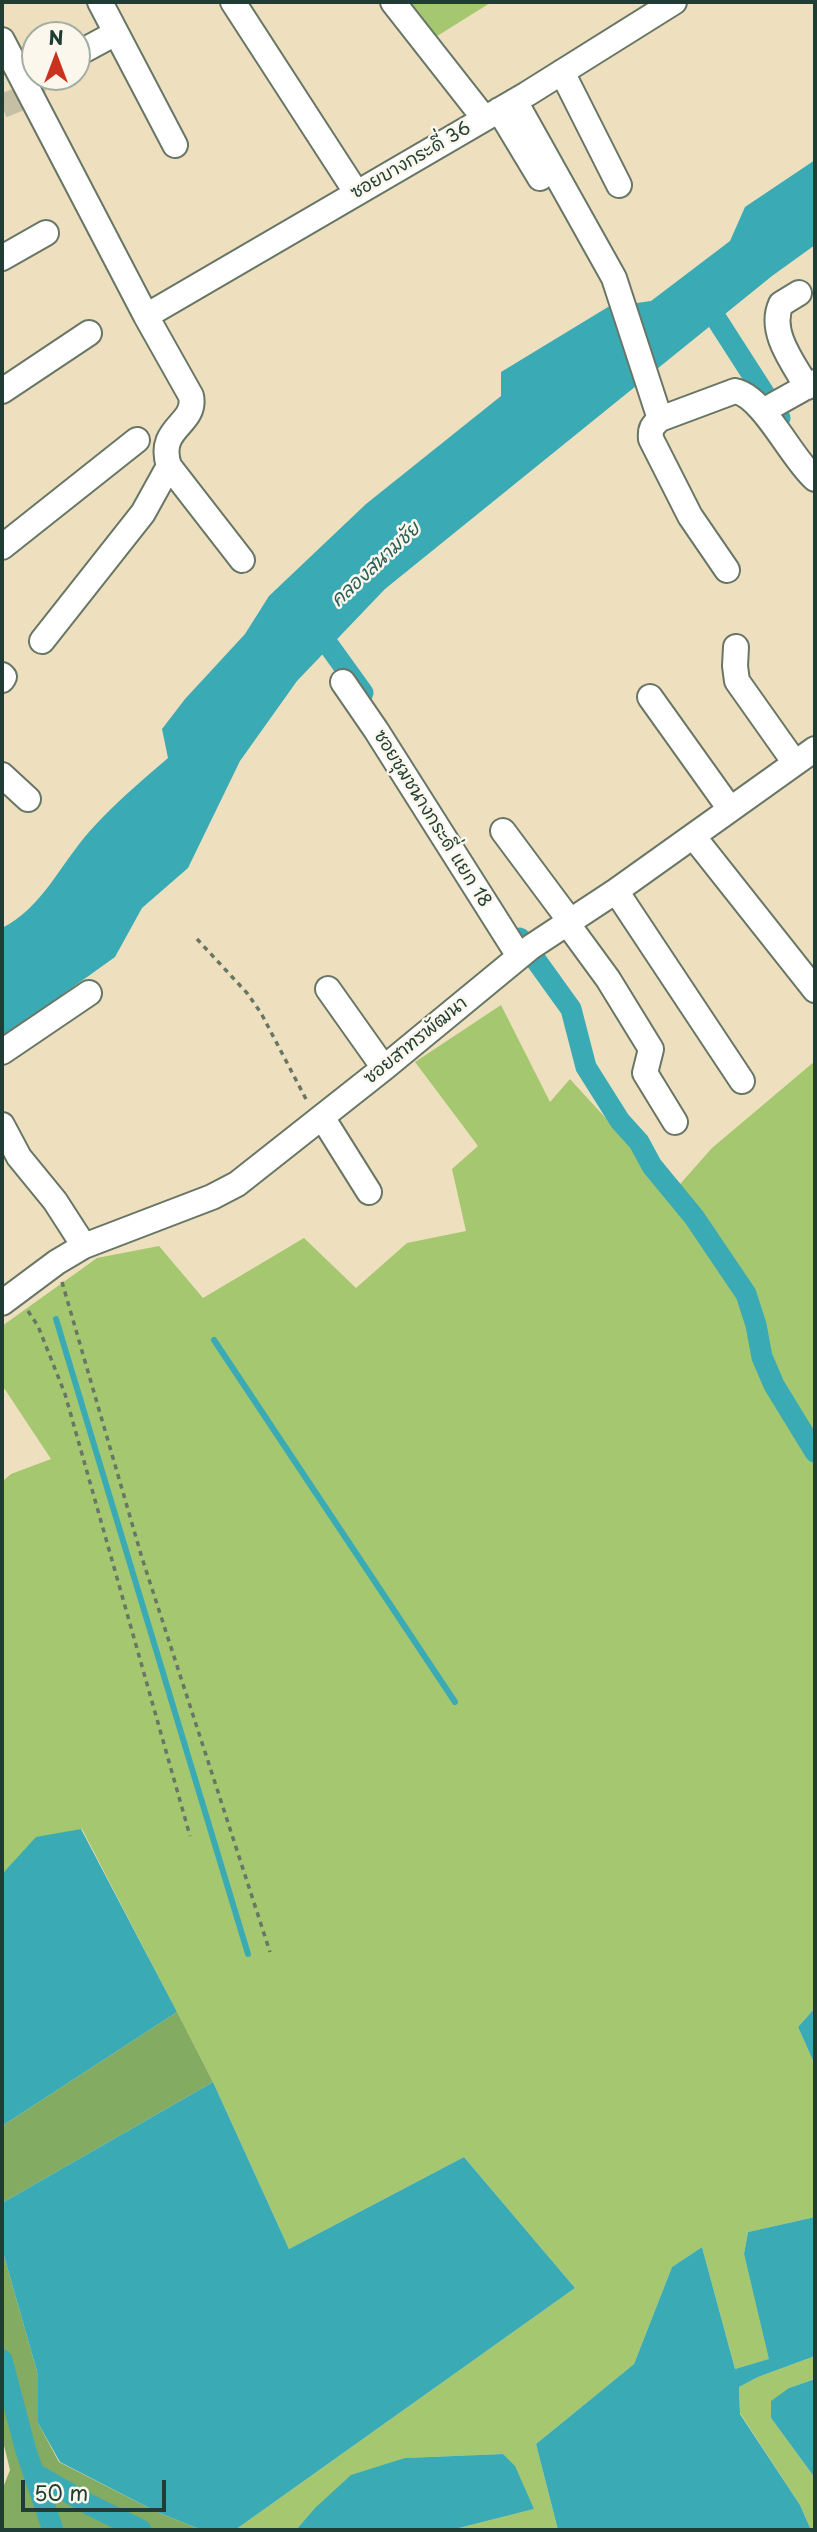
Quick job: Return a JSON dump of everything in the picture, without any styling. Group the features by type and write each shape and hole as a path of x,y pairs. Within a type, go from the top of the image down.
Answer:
{"street":[{"path":"100,2 175,145"},
{"path":"233,2 356,192"},
{"path":"393,2 499,110 621,295 660,419"},
{"name":"ซอยบางกระดี่ 36","path":"146,316 499,110 674,2"},
{"path":"91,46 116,33"},
{"path":"2,40 146,316 191,396 193,405 190,413 174,429 167,442 166,456 169,466 242,560"},
{"path":"562,72 618,185"},
{"path":"499,110 571,230"},
{"path":"2,258 46,233"},
{"path":"769,408 811,384 782,343 777,322 780,304 799,293"},
{"path":"2,391 89,333"},
{"path":"727,570 690,516 652,439 650,431 653,425 660,419 735,391 769,408 793,456 815,479"},
{"path":"2,547 137,440"},
{"path":"42,641 143,513 169,466"},
{"path":"736,647 737,681 808,759"},
{"path":"2,675 2,680"},
{"name":"ซอยชุมชนางกระดี่ แยก 18","path":"343,682 525,952"},
{"path":"650,697 730,809"},
{"name":"ซอยสาทรพัฒนา","path":"8,1298 84,1246 212,1197 237,1184 525,952 730,809 808,759"},
{"path":"2,775 28,799"},
{"path":"503,831 608,979 652,1049 645,1073 675,1122"},
{"path":"693,836 815,990"},
{"path":"616,891 742,1081"},
{"path":"328,989 384,1068"},
{"path":"2,1052 89,993"},
{"path":"319,1118 369,1192"},
{"path":"2,1125 19,1157 55,1200 84,1246"}],"path":[{"path":"197,939 247,993 261,1013 319,1118"},
{"path":"57,1262 142,1559 270,1952"},
{"path":"8,1298 38,1326 65,1394 190,1836"}],"green space":[{"path":"406,2 490,2 490,3 434,38"},
{"path":"501,1005 550,1102 570,1079 673,1192 712,1148 815,1061 815,2008 798,2027 815,2065 815,2217 748,2232 744,2254 770,2359 735,2369 702,2247 672,2267 634,2364 536,2444 558,2530 451,2530 534,2509 503,2454 405,2458 314,2509 296,2530 235,2530 575,2288 464,2157 289,2249 213,2082 82,1829 36,1838 2,1874 2,1482 11,1474 51,1459 2,1385 2,1326 97,1258 159,1246 203,1298 304,1238 356,1288 407,1243 466,1231 452,1169 478,1146 415,1062"},
{"path":"177,2012 213,2082 2,2203 2,2126"},
{"path":"2,2249 38,2375 38,2423 59,2462 157,2512 202,2530 2,2530 2,2490 10,2470 2,2437"},
{"path":"815,2356 815,2379 789,2388 771,2418 815,2478 815,2530 811,2530 800,2505 740,2413 739,2387"}],"water":[{"name":"คลองสนามชัย","path":"815,160 815,245 772,276 385,589 297,681 240,761 188,868 142,908 115,957 2,1038 2,928 39,898 98,822 168,758 162,729 185,699 245,634 269,596 366,504 501,396 501,372 608,307 651,301 730,241 745,207"},
{"path":"81,1829 177,2012 2,2126 2,1874 36,1837"},
{"path":"815,2008 815,2065 798,2027"},
{"path":"213,2082 289,2249 464,2157 575,2288 235,2530 202,2530 157,2512 60,2462 38,2423 38,2375 2,2249 2,2203"},
{"path":"815,2217 815,2356 739,2387 740,2414 800,2505 811,2530 558,2530 536,2444 634,2364 672,2267 702,2247 735,2369 769,2359 744,2254 748,2232"},
{"path":"815,2379 815,2478 771,2418 771,2401 789,2388"},
{"path":"503,2454 515,2466 534,2509 451,2530 296,2530 314,2509 351,2475 405,2458"}],"waterway":[{"path":"703,298 780,418"},
{"path":"314,625 363,693"},
{"path":"520,938 571,1009 586,1067 620,1121 639,1142 652,1166 694,1217 746,1294 762,1357 774,1385 815,1452"},
{"path":"56,1319 248,1954"},
{"path":"214,1340 455,1702"},
{"path":"2,2360 26,2451 53,2530"},
{"path":"34,2473 141,2530"}],"tunnel":[{"path":"2,106 32,94 33,91"}]}
